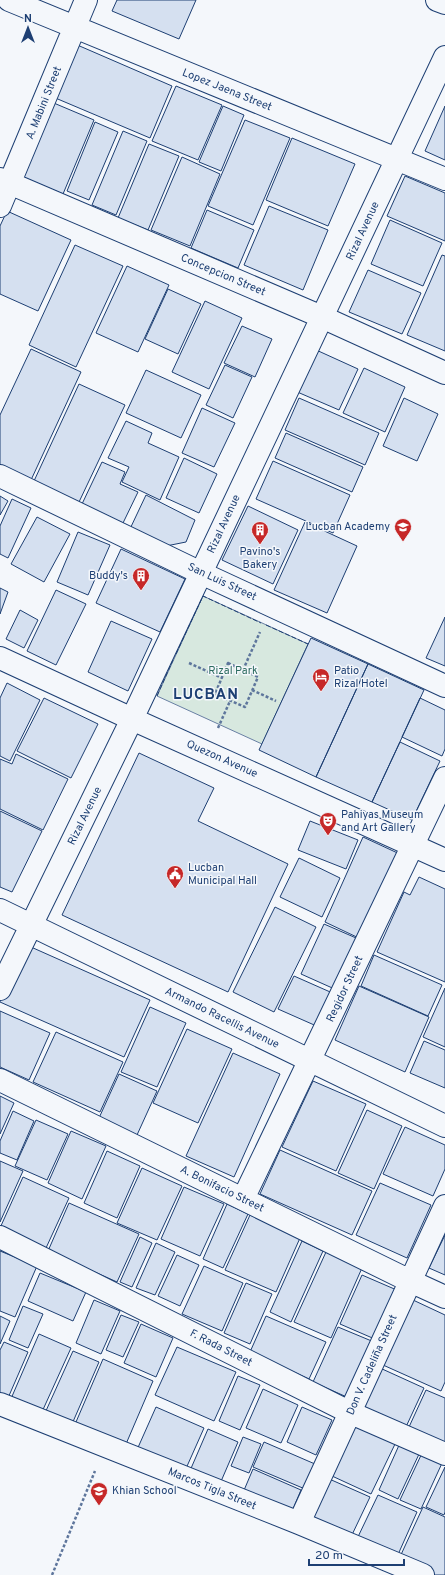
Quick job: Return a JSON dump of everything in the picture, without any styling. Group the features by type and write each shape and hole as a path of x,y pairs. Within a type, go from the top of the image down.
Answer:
{"street":[{"name":"Lopez Jaena Street","path":"9,0 445,179"},
{"name":"A. Mabini Street","path":"0,206 5,182 75,28 86,0"},
{"path":"437,0 445,3"},
{"name":"Rizal Avenue","path":"0,989 164,653 445,57"},
{"name":"Concepcion Street","path":"5,182 322,317 445,373"},
{"name":"San Luis Street","path":"0,476 201,573 445,686"},
{"name":"Quezon Avenue","path":"0,658 445,860"},
{"name":"Regidor Street","path":"243,1198 445,778"},
{"name":"Armando Racellis Avenue","path":"0,910 445,1126"},
{"name":"A. Bonifacio Street","path":"0,1080 445,1297"},
{"name":"Don V. Cadeliña Street","path":"299,1524 445,1206"},
{"name":"F. Rada Street","path":"0,1237 351,1413 445,1454"},
{"name":"Marcos Tigla Street","path":"0,1404 422,1575"}],"path":[{"path":"243,670 261,630"},
{"path":"164,653 222,678"},
{"path":"228,663 258,676 245,707 215,694 222,678 228,663"},
{"path":"252,690 276,701"},
{"path":"52,1575 105,1446"}],"green space":[{"name":"Rizal Park","path":"203,596 308,644 262,744 157,696"}],"building":[{"path":"117,0 196,0 179,39 112,11"},
{"path":"75,44 172,86 150,138 53,97"},
{"path":"176,86 222,105 198,160 152,141"},
{"path":"49,101 94,120 63,194 18,175"},
{"path":"223,106 244,115 221,171 199,162"},
{"path":"445,106 445,160 425,151"},
{"path":"245,120 290,138 253,225 208,206"},
{"path":"95,122 118,132 89,200 67,191"},
{"path":"123,131 147,141 116,215 92,205"},
{"path":"292,138 355,164 328,226 266,200"},
{"path":"149,144 179,156 148,230 118,218"},
{"path":"182,157 220,174 190,246 151,230"},
{"path":"405,176 445,193 445,241 387,216"},
{"path":"269,206 328,230 303,290 244,265"},
{"path":"207,210 254,230 238,268 191,248"},
{"path":"7,211 71,240 38,311 0,294 0,226"},
{"path":"390,220 442,243 423,286 371,264"},
{"path":"75,245 123,266 76,367 29,345"},
{"path":"442,255 445,256 445,351 407,335"},
{"path":"127,266 169,285 138,352 96,333"},
{"path":"368,270 421,293 402,334 349,312"},
{"path":"168,289 201,304 178,354 145,339"},
{"path":"205,301 242,318 209,389 172,372"},
{"path":"242,326 272,339 255,377 224,363"},
{"path":"31,349 81,372 31,480 0,465 0,415"},
{"path":"314,349 358,369 339,410 295,391"},
{"path":"225,365 252,377 233,418 206,405"},
{"path":"364,368 405,387 385,432 343,413"},
{"path":"146,370 201,395 181,438 126,413"},
{"path":"79,384 125,405 79,502 34,481"},
{"path":"299,398 379,433 365,465 285,430"},
{"path":"404,398 438,414 417,461 383,446"},
{"path":"202,408 235,423 214,467 182,453"},
{"path":"126,421 152,433 148,443 179,457 160,500 122,482 129,467 108,458"},
{"path":"286,433 363,467 352,492 275,458"},
{"path":"184,458 217,474 199,513 166,498"},
{"path":"273,461 350,495 333,533 256,499"},
{"path":"102,462 125,472 120,484 138,492 123,523 82,504"},
{"path":"146,495 195,520 186,542 166,546 129,531"},
{"path":"0,496 8,501 0,515"},
{"path":"12,499 31,508 8,558 0,554 0,526"},
{"name":"Pavino's Bakery","path":"248,506 298,530 273,584 222,560"},
{"path":"37,517 70,534 44,582 11,564"},
{"path":"305,522 357,546 327,613 274,590"},
{"path":"78,532 110,545 88,595 57,582"},
{"name":"Buddy's","path":"121,549 185,579 160,632 96,603"},
{"path":"0,588 8,592 0,614"},
{"path":"56,590 86,604 56,665 27,651"},
{"path":"20,610 38,620 24,648 6,639"},
{"path":"445,617 445,666 426,658"},
{"path":"111,621 152,639 128,691 88,672"},
{"name":"Patio Rizal Hotel","path":"311,638 368,664 316,777 259,750"},
{"path":"368,664 424,690 372,802 316,777"},
{"path":"7,683 40,700 10,761 0,756 0,698"},
{"path":"44,698 98,724 71,778 17,751"},
{"path":"420,698 445,710 445,749 442,756 402,737"},
{"path":"400,742 440,761 412,820 372,802"},
{"name":"Lucban Municipal Hall","path":"139,753 214,788 198,821 288,864 228,992 62,915"},
{"path":"16,754 68,779 43,830 0,809 0,759 12,764"},
{"path":"0,811 42,831 12,892 0,887"},
{"name":"Pahiyas Museum and Art Gallery","path":"310,821 358,840 346,869 298,850"},
{"path":"363,837 404,856 363,940 325,922"},
{"path":"299,858 340,878 322,917 280,897"},
{"path":"419,877 445,889 445,982 377,952 404,892 410,895"},
{"path":"275,907 316,927 274,1012 233,992"},
{"path":"324,924 363,941 339,991 301,974"},
{"path":"22,943 150,1000 124,1057 0,1002 0,992"},
{"path":"374,955 442,985 428,1016 361,986"},
{"path":"294,976 337,995 321,1028 278,1009"},
{"path":"359,986 429,1017 405,1072 335,1040"},
{"path":"445,988 445,1047 423,1037"},
{"path":"150,1007 186,1023 157,1087 121,1072"},
{"path":"0,1011 50,1033 29,1080 0,1067"},
{"path":"187,1029 232,1049 198,1123 153,1103"},
{"path":"56,1032 123,1062 100,1112 33,1082"},
{"path":"424,1041 445,1050 445,1088 410,1073"},
{"path":"233,1053 280,1074 234,1177 186,1156"},
{"path":"119,1074 157,1091 137,1135 99,1118"},
{"path":"313,1081 366,1104 336,1171 282,1147"},
{"path":"0,1096 14,1103 0,1134"},
{"path":"367,1110 402,1126 374,1189 338,1173"},
{"path":"13,1111 34,1121 17,1160 0,1153 0,1141"},
{"path":"36,1120 68,1134 47,1180 15,1166"},
{"path":"405,1127 445,1145 445,1169 433,1196 383,1174"},
{"path":"71,1131 106,1146 82,1199 48,1183"},
{"path":"280,1150 372,1191 352,1235 260,1194"},
{"path":"107,1151 140,1166 117,1218 84,1203"},
{"path":"0,1161 23,1171 0,1222"},
{"path":"142,1168 182,1186 157,1240 117,1223"},
{"path":"23,1177 69,1198 46,1248 0,1228"},
{"path":"380,1183 431,1205 407,1258 356,1235"},
{"path":"184,1187 224,1204 200,1256 161,1239"},
{"path":"69,1203 139,1234 117,1282 48,1251"},
{"path":"227,1204 248,1214 223,1268 203,1259"},
{"path":"250,1215 300,1238 276,1292 225,1270"},
{"path":"445,1235 445,1275 429,1268"},
{"path":"140,1237 152,1243 132,1287 120,1282"},
{"path":"302,1241 323,1251 291,1322 270,1312"},
{"path":"156,1243 175,1252 155,1295 136,1288"},
{"path":"0,1251 37,1266 15,1317 0,1311"},
{"path":"326,1252 362,1268 331,1338 294,1322"},
{"path":"177,1255 199,1265 180,1306 158,1296"},
{"path":"204,1266 243,1283 222,1331 182,1314"},
{"path":"40,1273 86,1292 73,1321 28,1301"},
{"path":"362,1275 399,1291 377,1340 340,1324"},
{"path":"246,1283 272,1294 250,1344 224,1333"},
{"path":"94,1300 120,1311 101,1354 76,1343"},
{"path":"413,1300 445,1315 445,1382 441,1391 383,1365"},
{"path":"23,1306 43,1314 28,1348 9,1340"},
{"path":"121,1315 139,1322 123,1357 106,1350"},
{"path":"0,1316 10,1321 0,1344"},
{"path":"266,1316 326,1342 309,1379 250,1352"},
{"path":"141,1324 173,1338 156,1377 124,1363"},
{"path":"338,1327 374,1342 349,1398 313,1382"},
{"path":"39,1334 71,1348 41,1414 10,1401"},
{"path":"4,1342 28,1352 8,1398 0,1395 0,1350"},
{"path":"177,1347 236,1372 214,1421 155,1395"},
{"path":"73,1351 99,1362 72,1424 45,1413"},
{"path":"103,1359 153,1381 123,1451 73,1429"},
{"path":"380,1368 424,1388 405,1429 362,1409"},
{"path":"238,1376 260,1385 240,1430 219,1421"},
{"path":"263,1389 298,1405 281,1443 246,1428"},
{"path":"426,1390 445,1398 445,1443 409,1427"},
{"path":"156,1407 204,1428 184,1473 136,1452"},
{"path":"302,1407 332,1420 316,1455 287,1442"},
{"path":"356,1424 396,1442 371,1494 332,1476"},
{"path":"208,1429 238,1442 219,1486 189,1473"},
{"path":"243,1437 261,1444 249,1473 231,1466"},
{"path":"264,1442 315,1464 305,1489 253,1467"},
{"path":"400,1443 420,1452 398,1499 379,1490"},
{"path":"423,1451 443,1461 421,1509 400,1500"},
{"path":"445,1467 445,1512 444,1515 426,1507"},
{"path":"253,1469 301,1490 290,1516 242,1495"},
{"path":"327,1478 370,1497 350,1539 308,1519"},
{"path":"378,1495 417,1512 396,1559 356,1541"},
{"path":"423,1507 445,1517 445,1575 435,1575 399,1559"}],"fence":[{"path":"176,654 203,596 261,623"},
{"path":"266,625 308,644"},
{"path":"157,696 173,660"}],"place":[{"name":"Lucban Academy","path":"403,542"},
{"name":"Pavino's Bakery","path":"260,545"},
{"name":"Buddy's","path":"141,591"},
{"name":"Patio Rizal Hotel","path":"321,692"},
{"name":"Pahiyas Museum and Art Gallery","path":"328,836"},
{"name":"Lucban Municipal Hall","path":"175,889"},
{"name":"Khian School","path":"99,1506"}],"district":[{"name":"LUCBAN","path":"206,695"}]}
